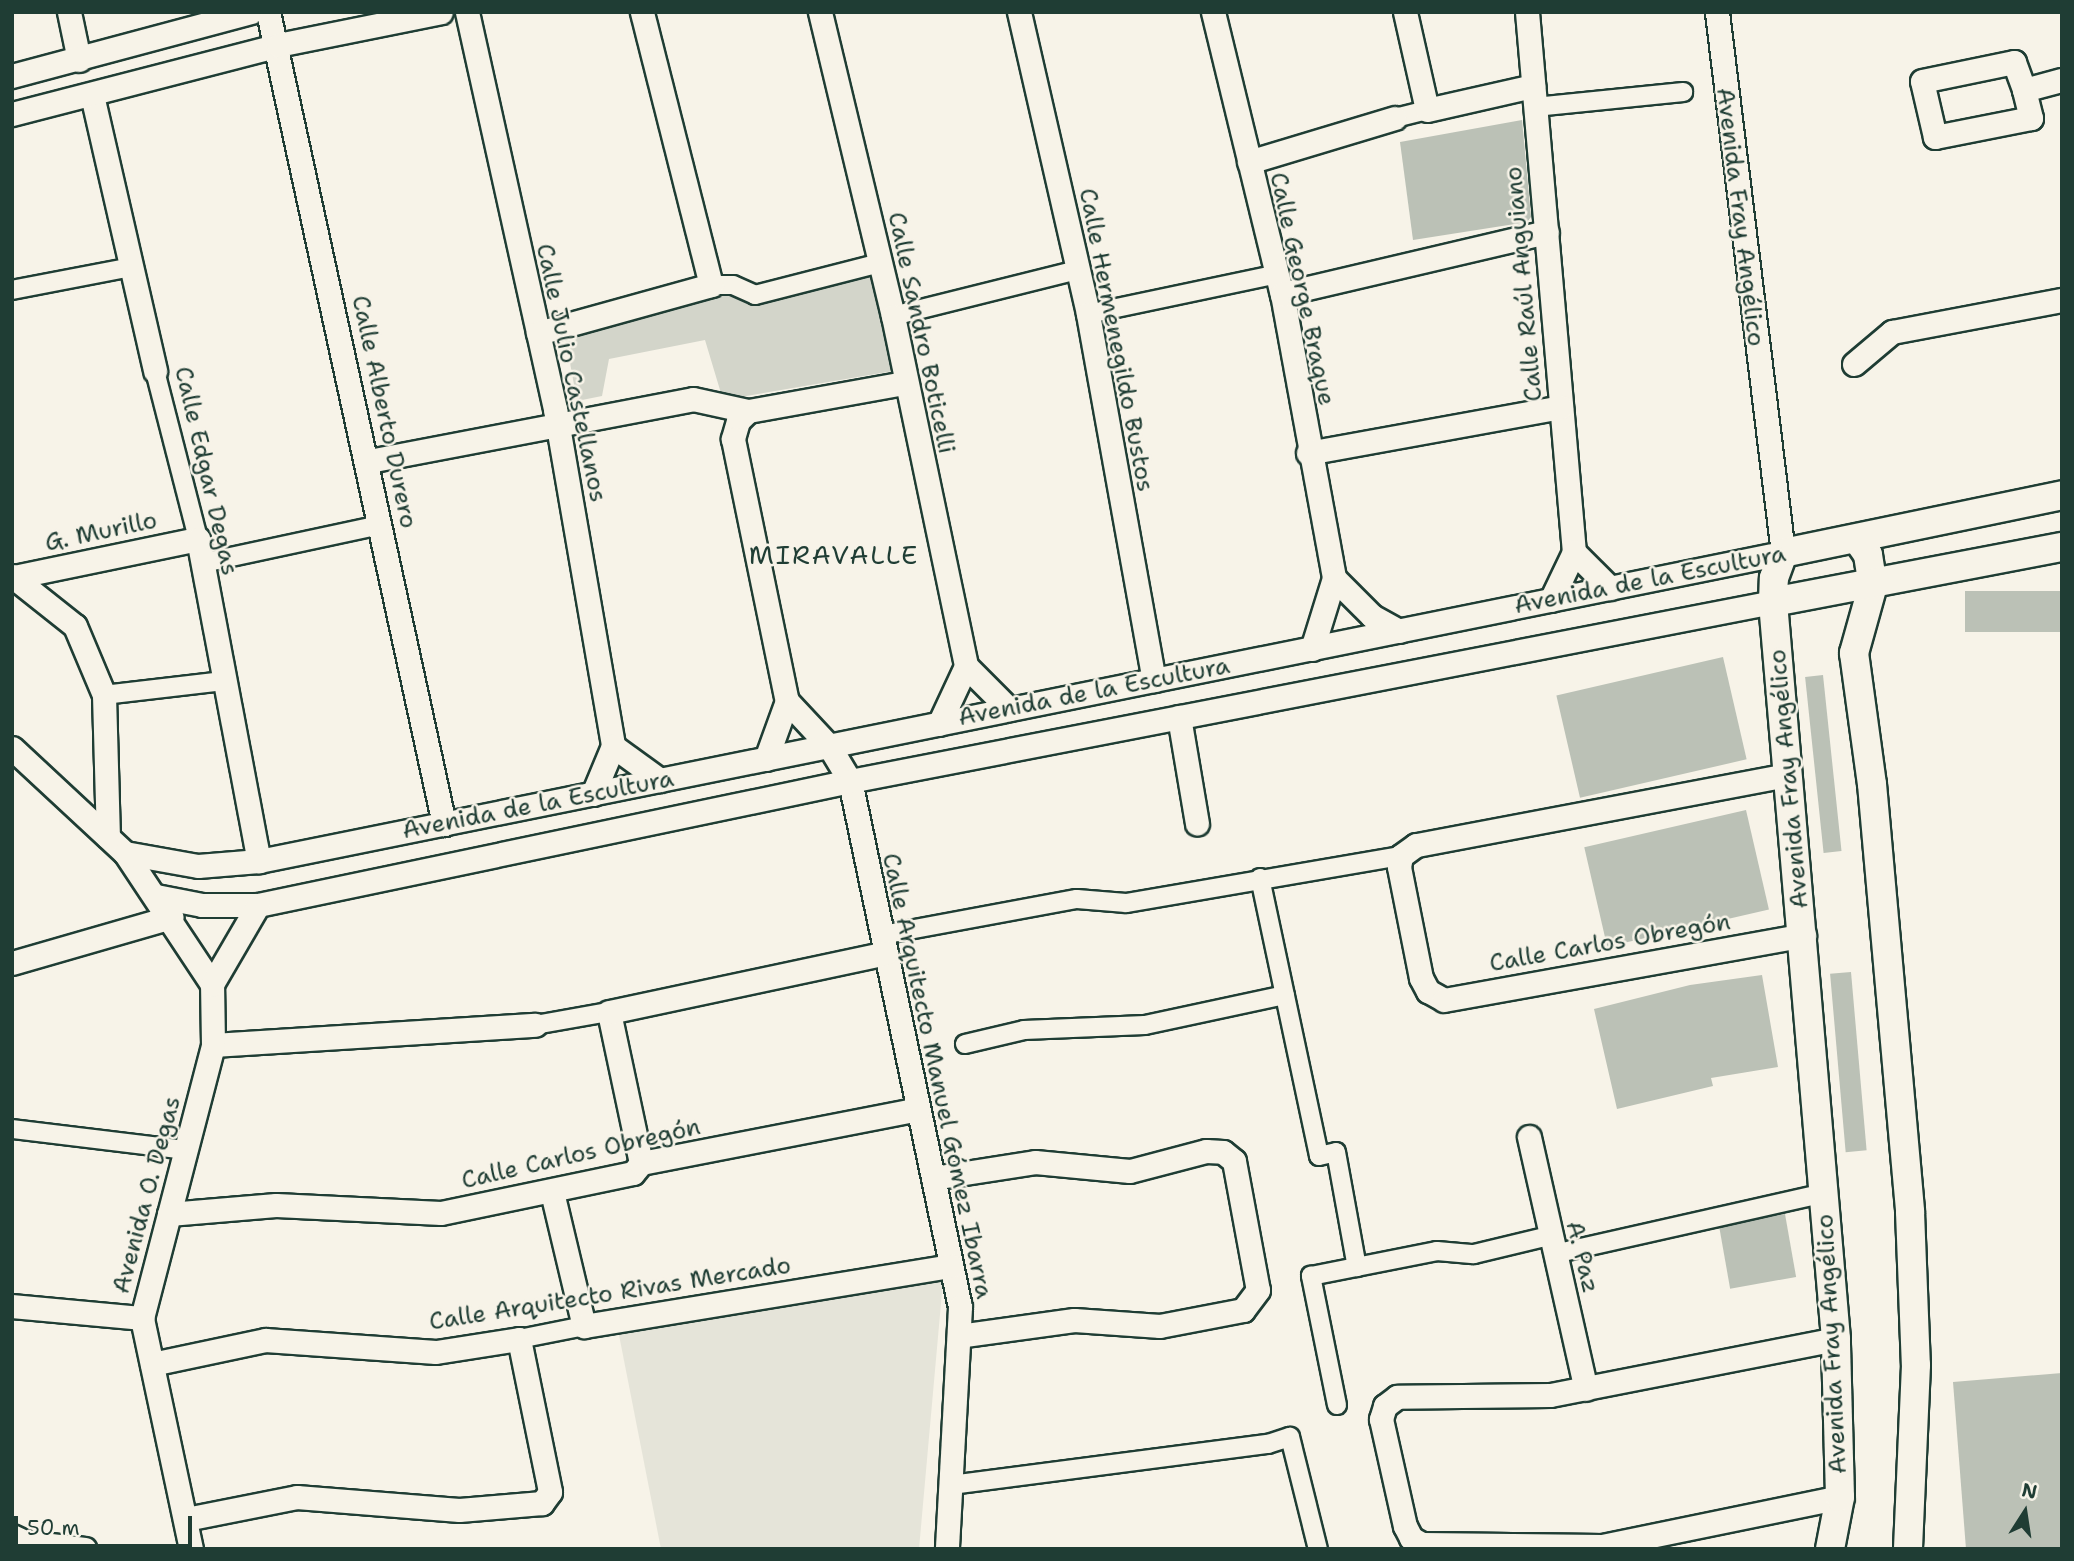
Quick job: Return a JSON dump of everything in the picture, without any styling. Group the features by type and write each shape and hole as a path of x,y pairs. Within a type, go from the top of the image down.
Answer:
{"street":[{"path":"69,12 79,60"},
{"path":"12,76 251,12"},
{"name":"Calle Alberto Durero","path":"268,12 278,46 369,461 380,525 444,824"},
{"path":"12,114 278,46 441,12"},
{"name":"Calle Julio Castellanos","path":"467,12 558,426 613,746"},
{"path":"642,12 711,285"},
{"name":"Calle Sandro Boticelli","path":"820,12 893,316 904,383 966,666"},
{"name":"Calle Hermenegildo Bustos","path":"1019,12 1088,314 1154,680"},
{"name":"Calle George Braque","path":"1213,12 1279,284 1308,453 1334,578 1312,649"},
{"path":"1405,12 1427,110"},
{"name":"Calle Raúl Anguiano","path":"1527,12 1574,552 1552,600"},
{"name":"Avenida Fray Angélico","path":"1717,12 1783,553 1773,601 1787,775 1804,935 1836,1339 1840,1497 1830,1549"},
{"path":"2014,62 2024,90 2031,118 1935,137 1922,81 2014,62"},
{"path":"2024,90 2062,80"},
{"path":"1249,162 1427,110 1534,97 1684,92"},
{"name":"Calle Edgar Degas","path":"92,95 155,371 198,539 259,861"},
{"path":"1088,314 1279,284 1547,232"},
{"path":"538,333 711,285 733,285 755,295 880,263"},
{"path":"12,289 132,267"},
{"path":"893,316 1077,270"},
{"path":"1854,364 1892,332 2062,300"},
{"path":"369,461 693,399 743,416 904,383"},
{"path":"1308,453 1561,407"},
{"path":"743,416 733,439 787,701 766,759"},
{"name":"Avenida de la Escultura","path":"125,853 198,866 259,861 1857,539 2062,495"},
{"path":"203,562 380,525"},
{"name":"G. Murillo","path":"13,576 198,539"},
{"path":"1857,539 1868,555 1872,585 1854,653 1872,784 1909,1190 1916,1365 1908,1549"},
{"name":"Avenida de la Escultura","path":"156,895 202,905 258,905 850,781 2062,547"},
{"path":"1574,552 1610,588"},
{"path":"13,576 75,626 104,695 108,837"},
{"path":"1334,578 1363,608 1399,631"},
{"path":"939,723 966,666 1010,709"},
{"path":"104,695 223,681"},
{"name":"Calle Arquitecto Manuel Gómez Ibarra","path":"787,701 829,746 850,781 960,1307 947,1549"},
{"path":"1178,717 1197,823"},
{"path":"593,794 613,746 660,780"},
{"path":"12,748 125,853 171,917 212,984 258,905"},
{"path":"213,1045 535,1025 608,1012 1077,900 1126,903 1401,856 1416,845 1787,775"},
{"name":"Calle Carlos Obregón","path":"1401,856 1421,978 1428,991 1444,1000 1804,935"},
{"path":"1260,878 1319,1156 1336,1152 1357,1267"},
{"path":"12,963 171,917"},
{"name":"Avenida O. Degas","path":"191,1549 142,1318 213,1045 212,984"},
{"path":"965,1044 1024,1030 1145,1025 1285,995"},
{"path":"608,1012 641,1163"},
{"name":"Calle Carlos Obregón","path":"169,1214 276,1205 441,1213 633,1173 641,1163 918,1109"},
{"path":"12,1129 186,1150"},
{"name":"A. Paz","path":"1529,1137 1551,1245 1586,1389"},
{"path":"933,1178 1035,1162 1130,1171 1206,1151 1223,1152 1234,1161 1258,1290 1243,1310 1160,1326 1074,1320 959,1336"},
{"path":"552,1192 584,1326"},
{"path":"1337,1405 1311,1276 1437,1251 1474,1254 1551,1245 1824,1193"},
{"name":"Calle Arquitecto Rivas Mercado","path":"152,1364 265,1340 436,1352 951,1266"},
{"path":"12,1307 142,1318"},
{"path":"186,1519 297,1497 459,1510 542,1503 550,1492 549,1477 519,1339"},
{"path":"1836,1339 1550,1395 1397,1397 1385,1406 1381,1419 1411,1538 1422,1544 1602,1546 1840,1497"},
{"path":"951,1485 1268,1444 1290,1437 1318,1549"},
{"path":"12,1536 25,1542 85,1549"}],"shaded area":[{"path":"879,272 899,370 723,400 705,340 609,359 602,396 577,401 564,330 730,290"},
{"path":"943,1281 919,1549 661,1549 619,1335"}],"building":[{"path":"1522,120 1531,217 1527,222 1413,240 1400,142"},
{"path":"1965,591 2062,591 2062,632 1965,632"},
{"path":"1723,657 1747,759 1580,798 1556,695"},
{"path":"1823,675 1842,851 1824,853 1805,677"},
{"path":"1746,810 1769,909 1607,947 1584,847"},
{"path":"1851,972 1867,1150 1846,1152 1830,974"},
{"path":"1762,975 1778,1067 1711,1078 1713,1086 1617,1109 1594,1009 1690,985"},
{"path":"1785,1214 1796,1277 1730,1289 1719,1226"},
{"path":"2062,1373 2062,1549 1966,1549 1953,1382"}],"district":[{"name":"MIRAVALLE","path":"834,555"}]}
